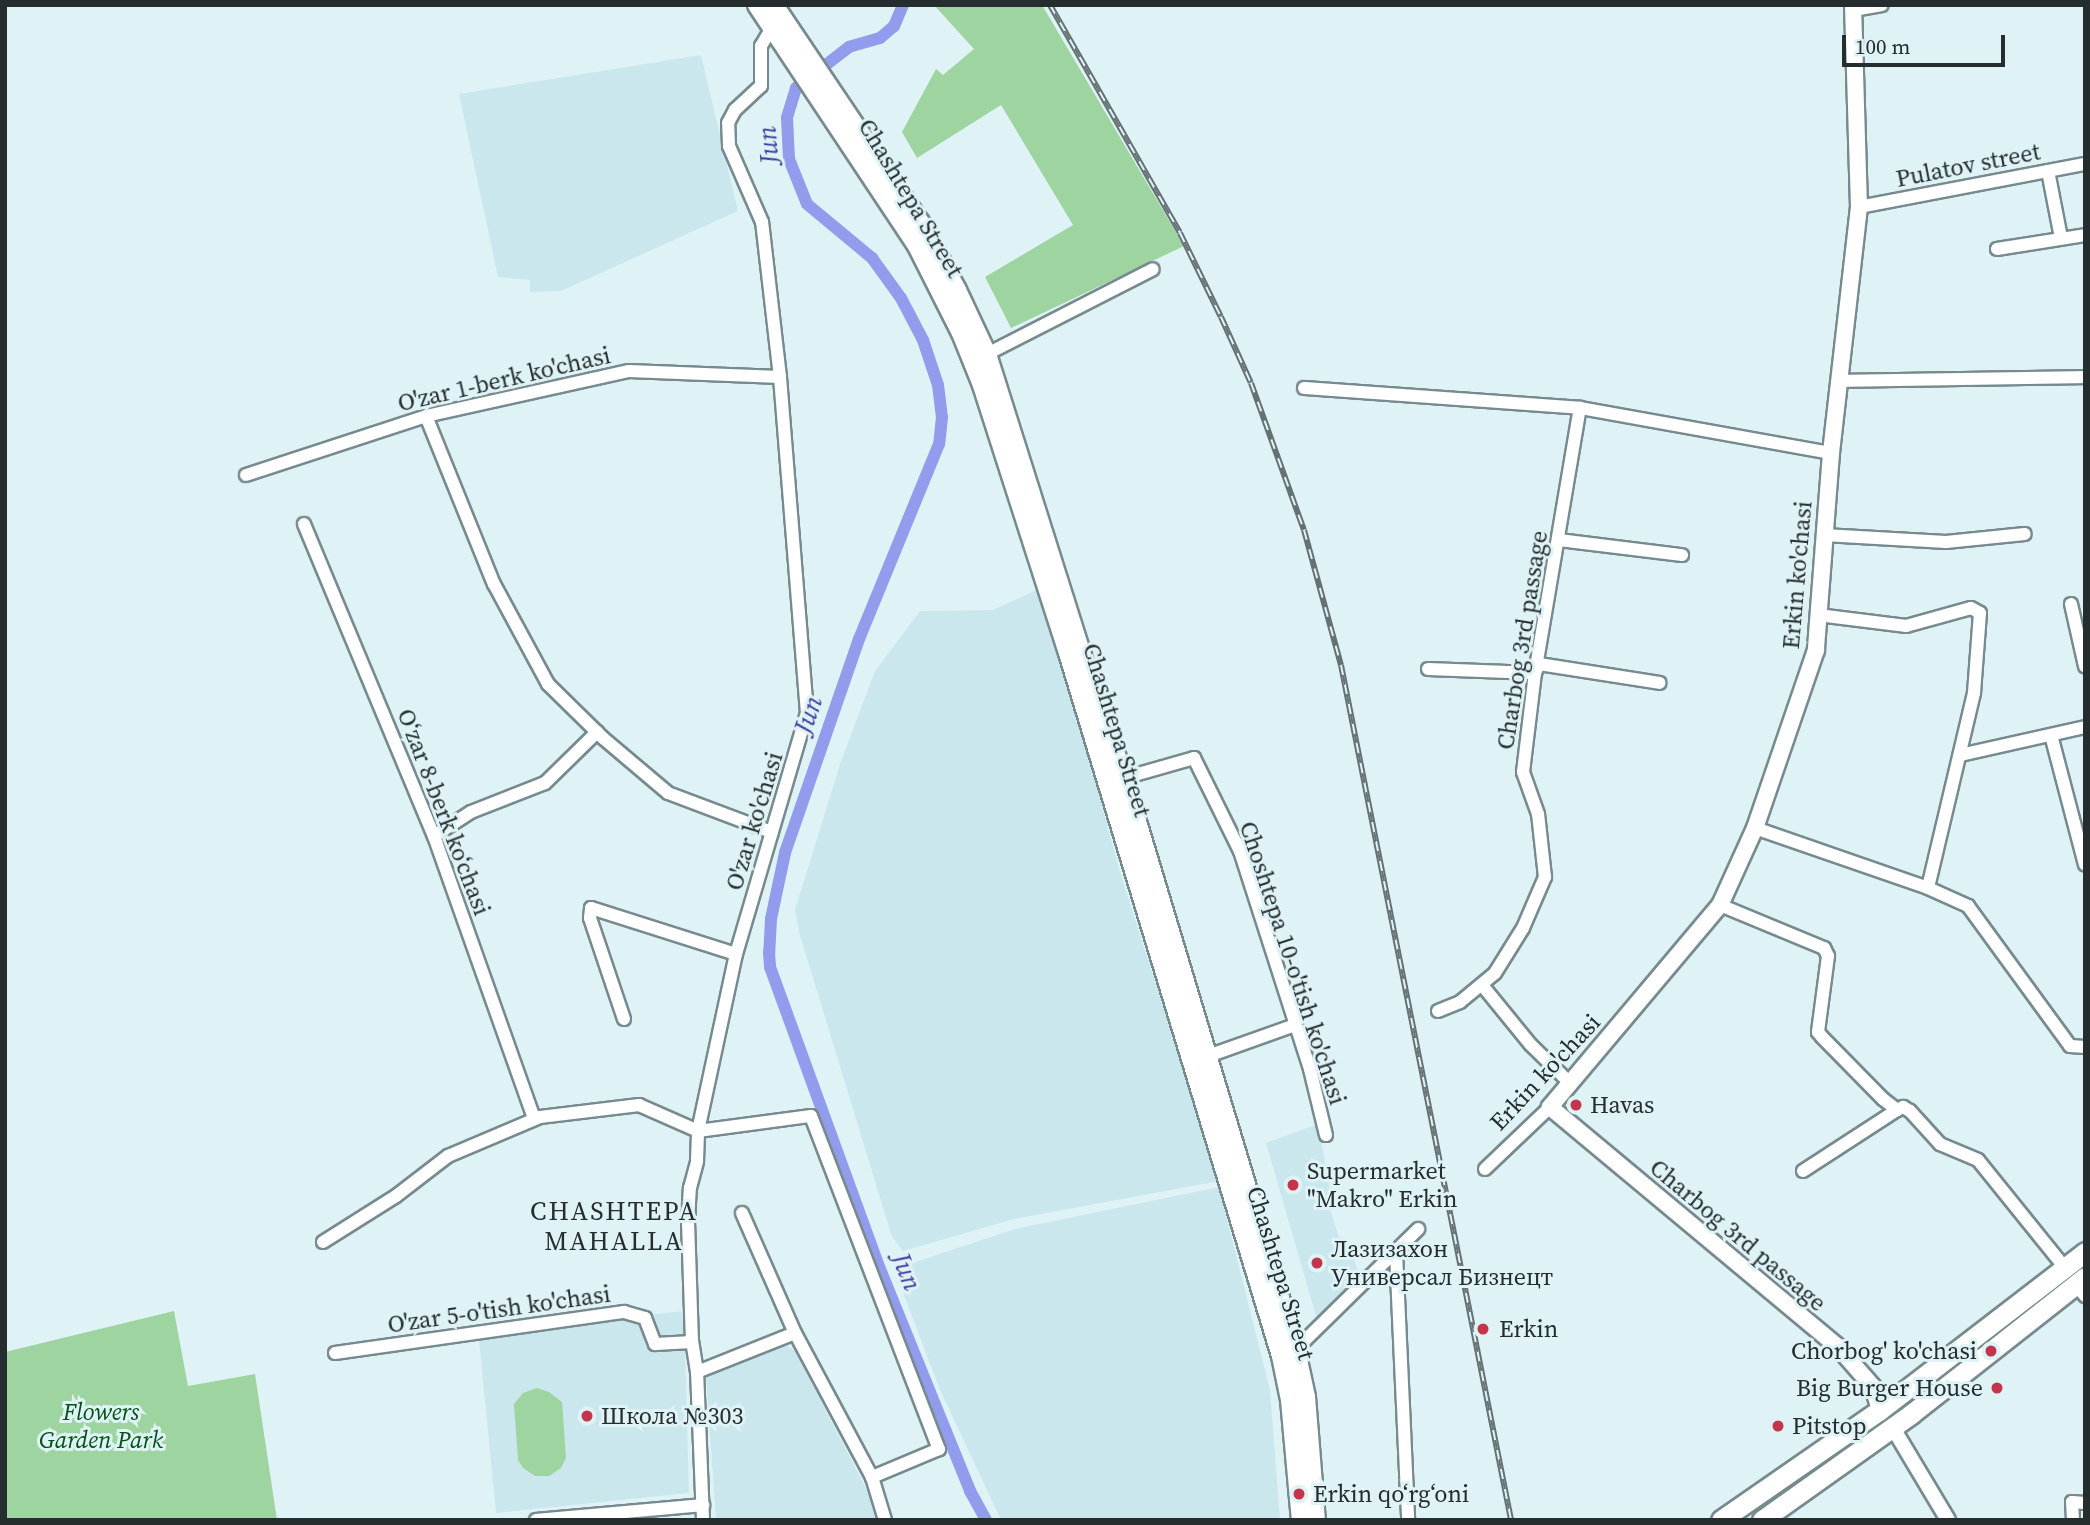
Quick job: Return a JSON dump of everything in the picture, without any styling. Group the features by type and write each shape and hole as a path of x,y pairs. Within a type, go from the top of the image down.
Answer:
{"highway":[{"path":"1762,1520 1893,1428 2077,1281 2085,1252"},
{"path":"1721,1520 1881,1410 2077,1281"},
{"path":"1881,1410 1893,1428"}],"main road":[{"name":"Chashtepa Street","path":"757,5 772,28 790,41"},
{"name":"Chashtepa Street","path":"774,5 790,41 941,259 986,354 1082,656 1124,778 1143,870 1289,1353 1306,1397 1316,1520"},
{"name":"Erkin ko'chasi","path":"1550,1107 1720,905 1755,828 1816,650 1831,453 1859,207 1854,8"},
{"name":"Chashtepa Street","path":"837,110 916,244 978,374 1143,870 1208,1056 1289,1353 1290,1400 1301,1520"},
{"name":"Charbog 3rd passage","path":"1550,1107 1838,1347 1873,1387 1881,1410"}],"street":[{"path":"1854,8 1882,5"},
{"name":"O'zar ko'chasi","path":"703,1520 698,1372 692,1342 688,1223 698,1131 736,954 807,713 780,377 762,222 729,146 728,134 728,123 735,110 761,86 761,46 772,28"},
{"name":"Pulatov street","path":"1859,207 2085,164"},
{"path":"2048,171 2061,238"},
{"path":"1997,249 2085,235"},
{"path":"986,354 1153,269"},
{"name":"O'zar 1-berk ko'chasi","path":"246,475 426,416 629,371 780,377"},
{"path":"1839,381 2085,377"},
{"path":"1304,387 1580,408 1831,453"},
{"name":"Chаrbog 3rd passage","path":"1438,1011 1460,1002 1482,985 1511,952 1545,877 1538,814 1523,772 1535,673 1580,408"},
{"path":"426,416 494,584 548,684 597,732 668,793 772,832"},
{"name":"Oʻzar 8-berk koʻchasi","path":"304,524 435,836 534,1119"},
{"path":"1825,535 1946,542 2025,534"},
{"path":"1559,540 1682,555"},
{"path":"2071,604 2085,666"},
{"path":"1818,615 1906,626 1930,622 1971,608 1978,611 1981,618 1974,693 1928,888"},
{"path":"1428,669 1535,673 1539,664 1660,683"},
{"path":"1960,755 2085,727"},
{"path":"435,836 471,813 545,783 597,732"},
{"path":"2051,735 2085,865"},
{"name":"Choshtepa 10-o'tish ko'chasi","path":"1124,778 1194,758 1240,851 1295,1025 1326,1135"},
{"path":"1755,828 1928,888 1968,906 2070,1046 2085,1047"},
{"path":"1720,905 1827,952 1818,1032 1897,1110"},
{"path":"624,1018 590,918 591,908 736,954"},
{"path":"1482,985 1531,1045 1570,1083"},
{"path":"1208,1056 1295,1025"},
{"path":"323,1242 396,1196 448,1156 534,1119 639,1105 698,1131 811,1116 939,1449 873,1477"},
{"name":"Erkin ko'chasi","path":"1485,1169 1550,1107"},
{"path":"1803,1171 1903,1107 1910,1111 1940,1144 1978,1160 2077,1281"},
{"path":"742,1213 795,1333 873,1477 885,1520"},
{"path":"1289,1353 1418,1229"},
{"path":"1396,1252 1408,1520"},
{"name":"O'zar 5-o'tish ko'chasi","path":"335,1353 624,1312 645,1318 655,1345 692,1342"},
{"path":"698,1372 795,1333"},
{"path":"1893,1428 1948,1520"},
{"path":"2073,1520 2072,1502 2085,1503"},
{"path":"536,1520 703,1505"}],"shaded area":[{"path":"701,55 738,211 561,291 530,292 530,280 498,277 459,94"},
{"path":"1043,587 1119,869 1219,1181 1014,1219 903,1251 892,1237 799,932 795,910 841,761 875,671 920,611 993,610"},
{"path":"1318,1124 1332,1199 1327,1200 1339,1237 1346,1238 1360,1276 1358,1284 1318,1323 1266,1143"},
{"path":"1219,1187 1270,1390 1280,1520 1001,1520 940,1390 894,1269 1015,1229"},
{"name":"Школа №303","path":"684,1311 689,1493 496,1513 479,1340 570,1323"},
{"path":"783,1343 795,1351 872,1500 876,1520 716,1520 706,1374"}],"green space":[{"path":"934,5 1042,5 1184,246 1011,328 985,277 1073,225 1001,105 917,158 902,132 936,69 943,75 974,49"},
{"name":"Flowers Garden Park","path":"174,1311 188,1386 255,1374 277,1520 5,1520 5,1352"},
{"path":"537,1388 549,1392 562,1402 566,1458 561,1468 549,1476 535,1476 523,1468 518,1460 514,1404 523,1393"}],"waterway":[{"name":"Jun","path":"903,5 894,26 880,38 849,47 796,88 787,118 789,159 807,204 872,258 901,298 923,340 938,385 942,417 939,444 859,639 785,853 771,919 769,952 770,967 878,1264 970,1491 986,1520"}],"railway":[{"path":"1050,5 1180,233 1221,317 1251,383 1304,530 1341,665 1511,1520"}],"place":[{"name":"Havas","path":"1576,1105"},
{"name":"Supermarket \"Makro\" Erkin","path":"1293,1185"},
{"name":"Лазизахон Универсал Бизнецт","path":"1317,1263"},
{"name":"Erkin","path":"1483,1329"},
{"name":"Chorbog' ko'chasi","path":"1991,1351"},
{"name":"Big Burger House","path":"1997,1388"},
{"name":"Школа №303","path":"587,1416"},
{"name":"Pitstop","path":"1778,1426"},
{"name":"Erkin qoʻrgʻoni","path":"1299,1494"}],"district":[{"name":"CHASHTEPA MAHALLA","path":"614,1227"}]}
